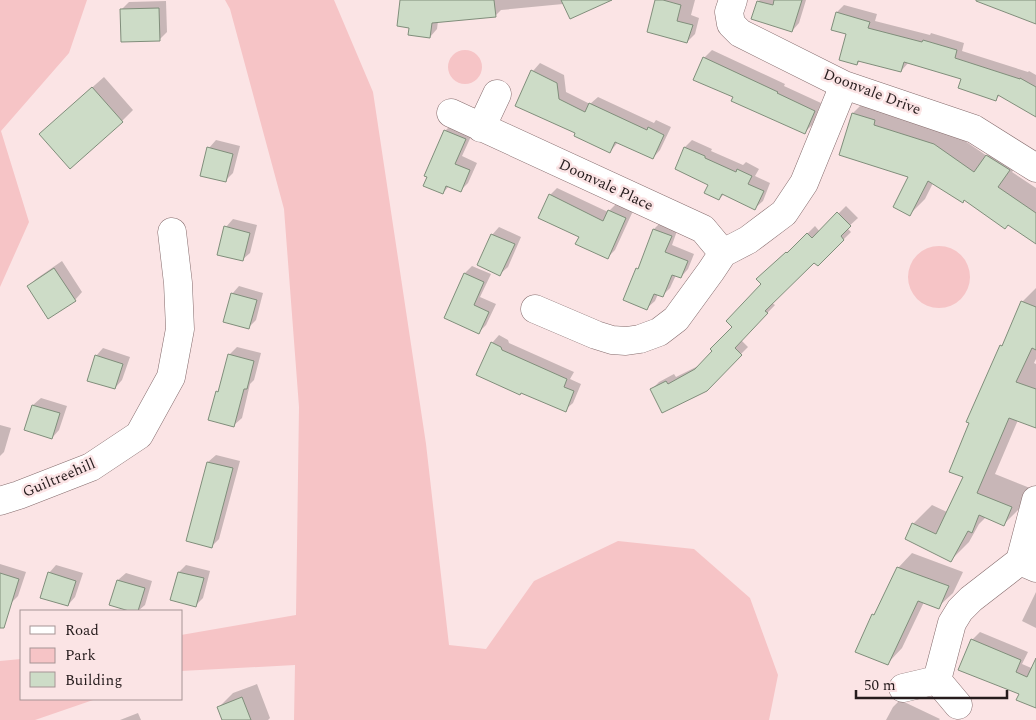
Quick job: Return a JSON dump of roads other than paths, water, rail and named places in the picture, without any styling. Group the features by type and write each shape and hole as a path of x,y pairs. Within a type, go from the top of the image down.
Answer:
{"street":[{"name":"Doonvale Drive","path":"733,0 729,12 731,24 740,33 844,86 974,129 1036,168"},
{"path":"535,309 612,340 640,339 659,332 676,319 723,253 748,240 784,213 804,183 844,86"},
{"path":"481,128 497,94"},
{"name":"Doonvale Place","path":"451,113 703,229 723,253"},
{"name":"Guiltreehill","path":"0,501 91,467 139,435 171,378 180,329 178,283 172,232"},
{"path":"937,680 952,623 960,610 971,599 1028,564 1036,500"},
{"path":"903,688 937,680"},
{"path":"937,680 958,705"}]}
